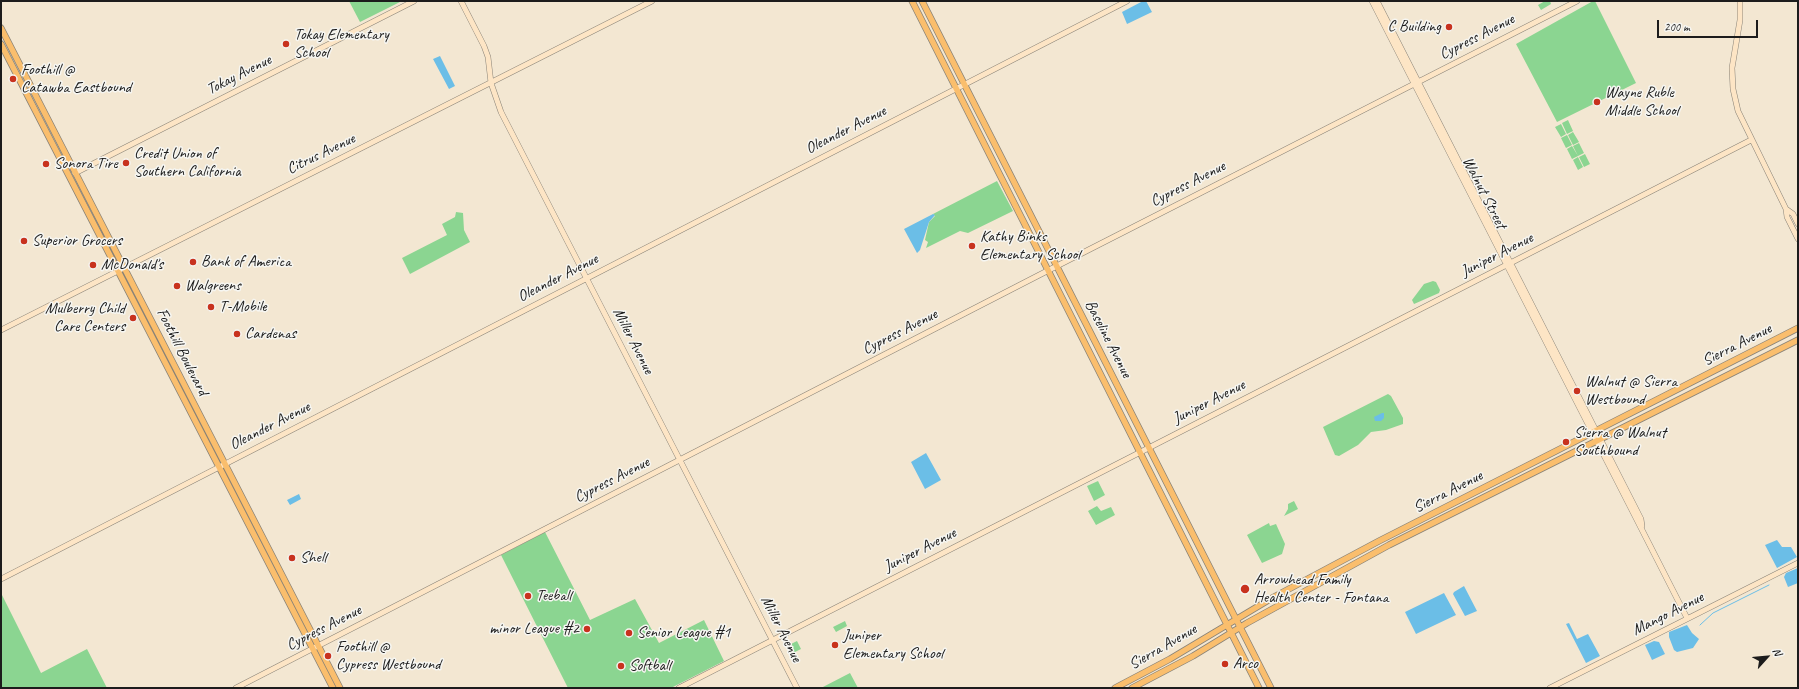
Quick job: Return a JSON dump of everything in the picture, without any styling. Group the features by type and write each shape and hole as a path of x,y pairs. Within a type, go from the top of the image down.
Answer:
{"main road":[{"name":"Baseline Avenue","path":"912,1 1259,688"},
{"name":"Baseline Avenue","path":"922,1 963,85 1271,688"},
{"name":"Foothill Boulevard","path":"1,28 75,173 158,348 219,467 315,647 340,688"},
{"name":"Foothill Boulevard","path":"1,44 121,270 180,375 315,647 333,688"},
{"name":"Sierra Avenue","path":"1115,688 1170,659 1236,619 1385,538 1798,328"},
{"name":"Sierra Avenue","path":"1132,688 1193,656 1241,627 1389,545 1798,340"},
{"path":"158,348 163,351 175,373 180,375"}],"street":[{"name":"Tokay Avenue","path":"75,173 414,1"},
{"name":"Miller Avenue","path":"461,1 488,57 491,82 499,108 797,688"},
{"name":"Citrus Avenue","path":"1,330 652,1"},
{"name":"Oleander Avenue","path":"1,579 1127,1"},
{"name":"Walnut Street","path":"1372,1 1416,83 1594,432 1636,521 1642,528 1687,618"},
{"name":"Walnut Street","path":"1377,1 1416,83"},
{"name":"Cypress Avenue","path":"236,688 1056,266 1577,1"},
{"path":"1740,1 1740,20 1732,68 1733,89 1738,111 1786,209 1787,217 1798,239"},
{"name":"Juniper Avenue","path":"679,688 1751,140"},
{"path":"1786,209 1792,214 1798,224"},
{"name":"Mango Avenue","path":"1550,688 1798,563"}],"green space":[{"path":"349,1 402,1 360,22"},
{"path":"1545,1 1550,1 1551,4 1541,10 1538,5"},
{"path":"1595,1 1636,83 1557,122 1516,44"},
{"path":"1568,120 1573,131 1567,134 1562,123"},
{"path":"1561,124 1566,134 1561,137 1555,127"},
{"path":"1573,132 1579,142 1573,145 1568,135"},
{"path":"1567,135 1572,145 1566,148 1561,138"},
{"path":"1579,143 1584,153 1578,156 1573,146"},
{"path":"1572,146 1578,156 1572,159 1567,149"},
{"path":"1585,154 1590,164 1584,167 1579,157"},
{"path":"1578,157 1583,167 1578,170 1573,160"},
{"path":"997,181 1013,211 968,233 960,231 926,248 928,242 925,240 929,222 935,216 933,214"},
{"path":"456,212 463,213 464,230 470,242 410,274 402,258 447,235 442,224 455,217"},
{"path":"1433,281 1436,282 1440,290 1439,293 1414,304 1412,300 1424,284"},
{"path":"1388,394 1391,396 1403,418 1403,424 1386,430 1371,432 1358,445 1339,456 1335,455 1323,427"},
{"path":"1098,481 1105,495 1094,501 1087,486"},
{"path":"1294,501 1298,509 1284,516 1288,509 1288,504"},
{"path":"1097,506 1101,511 1111,507 1115,515 1096,525 1088,511"},
{"path":"1269,523 1270,526 1276,524 1285,544 1282,554 1262,563 1247,535"},
{"path":"545,532 590,620 635,599 659,643 704,620 724,661 671,688 568,688 501,555"},
{"path":"1,593 41,673 87,649 107,688 1,688"},
{"path":"845,621 847,626 836,632 833,627"},
{"path":"797,641 801,649 791,654 787,646"},
{"path":"850,673 858,688 821,688"}],"water":[{"path":"1143,1 1146,1 1152,12 1127,24 1122,12"},
{"path":"440,56 455,86 449,89 433,59"},
{"path":"933,214 935,215 929,222 920,250 917,253 904,229"},
{"path":"1384,413 1384,418 1381,421 1375,421 1374,417"},
{"path":"926,453 941,480 925,489 911,462"},
{"path":"299,494 301,499 290,505 287,500"},
{"path":"1777,540 1782,547 1791,547 1797,557 1777,568 1765,545"},
{"path":"1798,568 1798,583 1788,587 1784,577 1786,573"},
{"path":"1464,586 1477,611 1465,616 1453,594"},
{"path":"1444,593 1456,615 1416,634 1405,612"},
{"path":"1569,623 1577,639 1588,634 1600,656 1586,663 1566,624"},
{"path":"1687,625 1692,633 1699,639 1693,648 1677,652 1674,650 1669,637 1669,632"},
{"path":"1654,641 1659,642 1665,654 1652,660 1645,645"}],"waterway":[{"path":"1700,625 1713,613 1769,585"}],"place":[{"name":"C Building","path":"1449,27"},
{"name":"Tokay Elementary School","path":"286,44"},
{"name":"Foothill @ Catawba Eastbound","path":"13,79"},
{"name":"Wayne Ruble Middle School","path":"1597,102"},
{"name":"Credit Union of Southern California","path":"126,163"},
{"name":"Sonora Tire","path":"46,164"},
{"name":"Superior Grocers","path":"24,241"},
{"name":"Kathy Binks Elementary School","path":"972,246"},
{"name":"Bank of America","path":"193,262"},
{"name":"McDonald's","path":"93,265"},
{"name":"Walgreens","path":"177,286"},
{"name":"T-Mobile","path":"211,307"},
{"name":"Mulberry Child Care Centers","path":"133,318"},
{"name":"Cardenas","path":"237,334"},
{"name":"Walnut @ Sierra Westbound","path":"1577,391"},
{"name":"Sierra @ Walnut Southbound","path":"1566,442"},
{"name":"Shell","path":"292,558"},
{"name":"Arrowhead Family Health Center - Fontana","path":"1245,589"},
{"name":"Teeball","path":"528,596"},
{"name":"minor League #2","path":"587,629"},
{"name":"Senior League #1","path":"629,633"},
{"name":"Juniper Elementary School","path":"835,645"},
{"name":"Foothill @ Cypress Westbound","path":"328,656"},
{"name":"Arco","path":"1225,664"},
{"name":"Softball","path":"621,666"}]}
